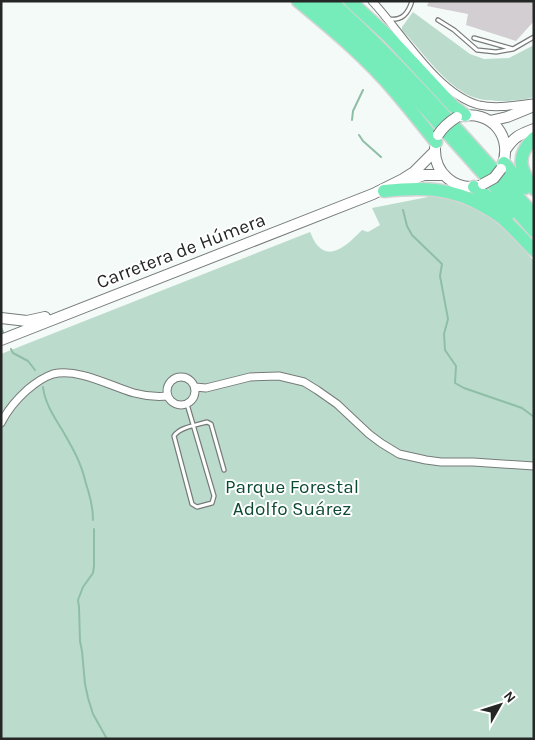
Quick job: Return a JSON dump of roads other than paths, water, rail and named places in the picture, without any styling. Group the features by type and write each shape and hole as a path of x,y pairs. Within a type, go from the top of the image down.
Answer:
{"highway":[{"path":"298,1 364,59 397,93 436,143"},
{"path":"315,1 359,40 396,77 534,231"},
{"path":"331,1 362,29 402,70 534,215"},
{"path":"350,1 388,36 461,116"},
{"path":"534,138 527,144 522,154 521,165 525,177 534,189"},
{"path":"503,166 534,197"},
{"path":"478,186 534,245"},
{"path":"379,192 436,189 463,196 476,201 499,216 534,250"}],"main road":[{"path":"490,121 534,105"},
{"path":"474,115 490,121 496,126 505,140 506,149 503,166 494,178 478,186 462,186 455,183 444,175 436,160 436,143 443,128 449,122 461,116 474,115"},
{"path":"506,149 513,139 534,129"},
{"name":"Carretera de Húmera","path":"379,192 414,172 436,143"},
{"name":"Carretera de Húmera","path":"1,340 422,175 444,175"},
{"path":"1,318 27,321 63,310 77,310"}],"street":[{"path":"372,1 431,72 449,90 463,99 480,105 502,107 534,105"},
{"path":"1,423 22,394 52,374 79,374 136,394 157,397 168,396"},
{"path":"195,387 206,388 250,377 279,376 304,382 322,393 342,408 369,434 399,454 442,462 534,466"},
{"path":"178,377 185,377 191,380 195,387 194,397 187,404 176,404 168,396 168,385 178,377"}],"lane":[{"path":"387,18 399,19 405,16 410,9 412,1"},
{"path":"438,20 454,30 477,50 496,52 513,49 534,37"},
{"path":"474,38 513,49"},
{"path":"187,404 193,426 214,496 212,503 197,508 192,504 174,436 177,432 193,426 207,422 211,424 224,470"}],"waterway":[{"path":"352,120 353,111 363,90"},
{"path":"359,135 381,157"},
{"path":"403,210 407,226 412,235 442,264 440,276 448,319 444,334 445,350 456,366 455,383 464,388 522,408 534,417"},
{"path":"1,328 4,334"},
{"path":"11,349 13,353 28,361 35,370"},
{"path":"43,387 51,411 71,445 83,472 90,497 93,520"},
{"path":"94,529 93,573 83,587 78,600 80,641 88,698 93,714 107,739"}],"park label":[{"name":"Parque Forestal Adolfo Suárez","path":"292,498"}]}
